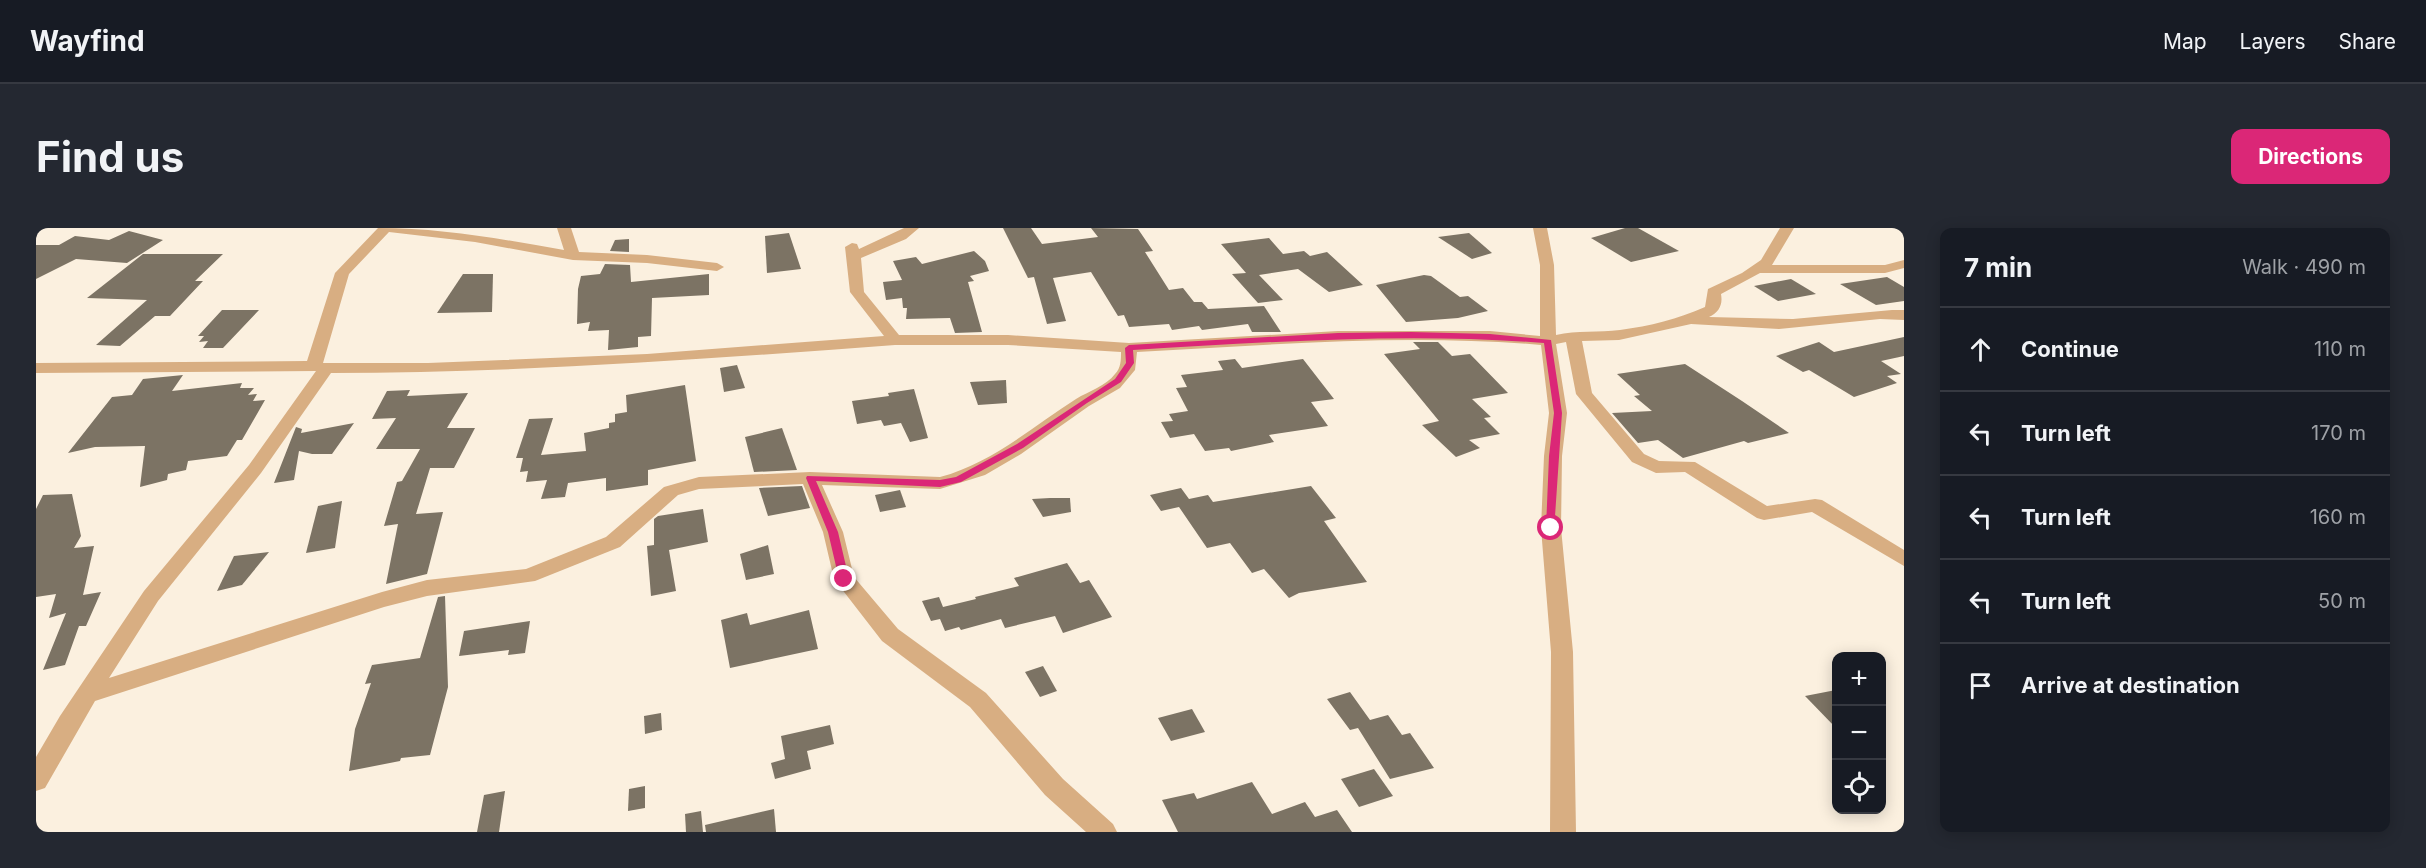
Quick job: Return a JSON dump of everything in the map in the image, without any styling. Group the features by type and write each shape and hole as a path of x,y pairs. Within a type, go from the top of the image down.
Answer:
{"street":[{"path":"36,780 68,723 151,596 255,469 320,367 342,273 386,228 475,238 573,256 647,259 717,267"},
{"path":"564,228 573,256"},
{"path":"895,340 857,292 853,251 901,237 912,228"},
{"path":"1540,228 1546,265 1548,341 1558,413 1553,456 1551,528 1562,652 1563,832"},
{"path":"36,368 428,369 647,359 895,340 1008,340 1129,348 1369,335 1490,336 1548,341 1573,336 1619,335 1689,320 1711,310 1715,302 1713,292 1747,276 1766,263 1786,228"},
{"path":"1755,269 1885,269 1904,264"},
{"path":"1689,320 1752,324 1808,323 1877,314 1904,315"},
{"path":"1573,336 1584,394 1638,458 1656,467 1689,466 1764,513 1815,505 1904,559"},
{"path":"88,694 382,600 427,588 528,576 613,542 671,491 699,483 810,478 940,483 958,480 1020,446 1084,401 1118,381 1130,363 1129,348"},
{"path":"810,478 833,532 844,579 890,635 978,700 1054,787 1104,832"}],"building":[{"path":"1003,228 1031,228 1042,244 1098,237 1091,228 1138,229 1153,251 1145,252 1169,290 1183,288 1194,302 1202,302 1208,309 1264,306 1281,332 1252,332 1248,324 1202,330 1199,326 1172,330 1169,324 1129,327 1124,315 1118,316 1091,272 1053,278 1066,321 1047,324 1034,277 1028,278"},
{"path":"1625,228 1638,228 1679,251 1631,262 1591,238"},
{"path":"129,231 163,240 127,263 76,259 36,279 36,245 59,245 75,236 109,240"},
{"path":"789,233 801,269 767,273 765,236"},
{"path":"1469,233 1492,253 1472,259 1438,237"},
{"path":"1269,238 1283,254 1304,251 1310,256 1327,252 1363,285 1329,292 1298,269 1259,275 1283,300 1258,303 1232,274 1246,273 1221,244"},
{"path":"629,239 629,252 610,251 615,240"},
{"path":"974,251 985,261 989,271 970,276 974,281 968,282 982,332 955,333 950,318 906,319 907,308 903,308 902,298 886,300 883,282 902,280 893,261 916,257 922,264"},
{"path":"143,254 223,254 195,281 203,281 170,316 155,316 120,346 96,345 147,300 87,298"},
{"path":"605,264 630,265 631,282 709,274 709,295 652,298 651,336 638,337 638,347 608,350 609,330 588,331 590,322 577,324 578,289 581,276 600,274"},
{"path":"463,274 493,274 492,312 437,313"},
{"path":"1424,275 1431,276 1460,297 1468,296 1488,311 1458,318 1406,322 1376,285"},
{"path":"1887,277 1904,287 1904,301 1876,305 1840,284"},
{"path":"1791,279 1816,294 1778,301 1754,286"},
{"path":"222,310 259,310 223,348 203,348 208,341 199,342 204,336 198,336"},
{"path":"1904,337 1904,356 1881,361 1901,374 1887,376 1897,383 1854,397 1809,370 1803,372 1776,356 1819,342 1834,352"},
{"path":"1413,342 1438,342 1452,356 1470,354 1508,393 1472,399 1491,417 1484,418 1500,434 1469,440 1480,448 1456,457 1422,425 1439,421 1384,354 1420,349"},
{"path":"1235,359 1242,368 1303,359 1334,399 1311,402 1328,426 1269,435 1274,442 1231,451 1229,448 1205,451 1194,434 1170,438 1161,422 1173,421 1169,414 1188,411 1176,388 1187,387 1181,375 1223,370 1218,361"},
{"path":"1685,364 1789,433 1748,443 1744,441 1683,458 1658,440 1638,443 1612,413 1652,411 1634,396 1640,395 1617,374"},
{"path":"737,365 745,388 724,392 720,368"},
{"path":"183,375 172,391 242,383 240,388 254,388 248,395 257,394 253,401 265,400 242,440 237,440 227,456 188,461 186,470 168,474 167,480 140,487 145,446 95,447 68,453 112,397 132,395 143,379"},
{"path":"1006,380 1007,403 978,405 970,382"},
{"path":"685,385 696,461 648,470 648,485 606,491 606,478 568,483 565,497 541,499 547,480 526,482 528,471 520,472 523,458 516,458 529,419 553,418 541,455 586,451 584,433 609,428 609,423 615,422 615,414 627,412 626,395"},
{"path":"914,389 928,438 910,442 901,423 884,426 881,420 857,424 852,401 889,396 888,393"},
{"path":"410,390 407,396 468,393 447,428 475,428 454,468 430,468 416,514 443,512 427,574 386,584 398,524 384,526 397,482 402,481 420,449 376,449 396,418 372,419 387,391"},
{"path":"354,423 332,454 312,454 299,451 294,480 274,483 296,427 302,429 301,433"},
{"path":"782,428 797,470 754,472 745,437"},
{"path":"802,486 810,508 768,516 759,488"},
{"path":"1311,486 1336,518 1324,521 1367,582 1299,593 1289,598 1264,569 1252,573 1230,543 1207,548 1179,507 1161,511 1150,495 1181,488 1189,499 1208,495 1213,502"},
{"path":"900,490 906,507 880,512 875,495"},
{"path":"72,494 81,536 74,548 94,546 83,595 101,592 86,626 79,626 65,665 43,670 66,613 49,618 56,594 36,597 36,509 43,495"},
{"path":"1070,498 1071,512 1043,517 1032,499"},
{"path":"342,501 335,548 306,553 318,506"},
{"path":"703,509 708,542 669,550 676,591 651,596 647,546 654,545 654,519 658,516"},
{"path":"768,545 774,574 746,580 740,554"},
{"path":"269,552 242,585 217,591 234,556"},
{"path":"1067,563 1080,583 1089,580 1112,617 1063,633 1055,616 1005,628 1001,619 961,630 959,627 945,631 940,619 931,621 922,601 939,597 943,607 976,599 975,597 1019,586 1014,578"},
{"path":"445,596 448,687 430,755 401,758 400,761 349,771 355,729 371,683 365,684 372,665 420,658 438,597"},
{"path":"809,610 818,649 730,668 721,620 747,613 750,625"},
{"path":"530,621 525,653 508,655 509,650 459,656 464,631"},
{"path":"1043,666 1057,691 1040,697 1025,672"},
{"path":"1832,691 1832,724 1805,696"},
{"path":"1350,692 1370,720 1388,715 1402,735 1410,733 1434,768 1390,779 1358,728 1350,730 1327,699"},
{"path":"1192,709 1205,732 1171,741 1158,718"},
{"path":"661,713 662,730 645,734 644,716"},
{"path":"830,725 834,744 807,751 811,769 775,779 771,763 785,759 781,736"},
{"path":"1374,769 1393,796 1359,807 1341,779"},
{"path":"1252,782 1272,814 1305,802 1315,817 1337,810 1352,832 1178,832 1162,800 1194,793 1197,799"},
{"path":"645,786 645,808 628,811 629,789"},
{"path":"505,791 499,832 477,832 484,795"},
{"path":"774,809 776,832 706,832 705,825"},
{"path":"701,811 703,832 686,832 685,814"}],"route":[{"path":"844,579 833,532 810,478 940,483 958,480 1020,446 1084,401 1118,381 1130,363 1129,348 1338,336 1490,336 1548,341 1558,413 1553,456 1551,528"}]}
